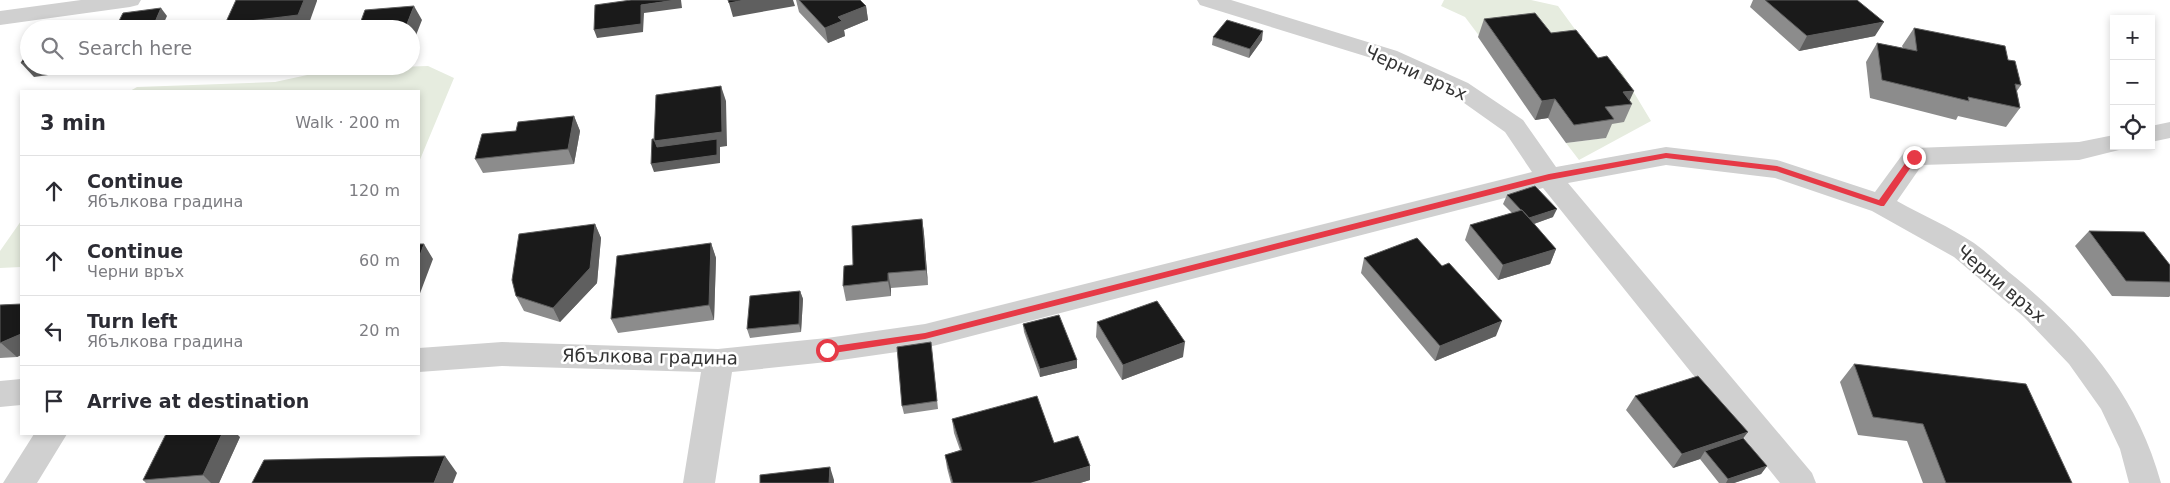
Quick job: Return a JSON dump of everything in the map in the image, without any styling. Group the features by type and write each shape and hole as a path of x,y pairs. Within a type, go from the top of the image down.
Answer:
{"street":[{"path":"0,18 130,0"},
{"name":"Черни връх","path":"1208,0 1389,56 1459,88 1514,126 1549,177 1666,156 1777,169 1881,204 1964,250 2034,309 2080,356 2112,401 2136,449 2145,483"},
{"path":"2155,133 2170,130"},
{"path":"1881,204 1914,157 2079,151 2110,144"},
{"path":"1549,177 1800,483"},
{"name":"Ябълкова градина","path":"420,360 502,354 718,361 827,350 925,336 1549,177"},
{"path":"699,483 718,361"},
{"path":"0,394 20,392"},
{"path":"19,483 50,435"}],"shaded area":[{"path":"1444,0 1531,0 1558,6 1596,58 1621,71 1651,121 1579,160 1566,143 1605,138 1480,37 1465,17 1441,6"},
{"path":"420,66 428,66 454,78 420,160 420,90 132,90 137,87 275,82 307,75 420,75"},
{"path":"20,222 20,267 0,268 0,251"}],"building":[{"path":"236,0 304,0 298,15 257,20 227,20"},
{"path":"631,0 676,0 641,5 641,24 594,30 595,5"},
{"path":"728,0 745,0 729,3"},
{"path":"799,0 860,0 866,6 838,17 842,21 825,28"},
{"path":"1765,0 1857,0 1884,22 1807,36"},
{"path":"414,6 409,20 361,20 365,10"},
{"path":"161,8 156,20 120,20 123,13"},
{"path":"1535,13 1551,33 1576,30 1598,58 1607,56 1634,91 1623,92 1632,104 1605,107 1614,119 1574,125 1555,99 1542,101 1484,19"},
{"path":"1227,20 1263,31 1250,49 1213,37"},
{"path":"1914,28 2005,46 2008,60 2015,61 2021,85 2015,84 2020,108 1968,97 1969,101 1882,80 1877,43 1917,51"},
{"path":"721,86 722,132 654,141 656,95"},
{"path":"574,116 568,149 475,159 482,134 516,131 518,122"},
{"path":"652,139 654,139 657,147 717,139 717,155 651,164"},
{"path":"1535,186 1557,209 1529,218 1507,195"},
{"path":"1522,210 1556,249 1503,265 1470,225"},
{"path":"922,219 926,270 888,273 888,281 843,286 844,266 853,265 852,226"},
{"path":"595,224 590,268 553,308 516,296 512,280 519,234"},
{"path":"2089,231 2144,232 2170,265 2170,282 2126,281"},
{"path":"1417,238 1442,266 1449,263 1502,321 1440,346 1364,258"},
{"path":"711,243 709,305 611,319 617,256"},
{"path":"420,244 424,244 420,255"},
{"path":"800,291 799,324 747,329 750,296"},
{"path":"1157,301 1185,342 1123,365 1097,322"},
{"path":"20,304 20,334 0,343 0,305"},
{"path":"1059,315 1077,360 1040,369 1023,324"},
{"path":"931,342 937,401 902,406 897,347"},
{"path":"1854,364 2026,384 2072,483 1946,483 1923,424 1873,417"},
{"path":"1698,376 1748,432 1682,454 1635,396"},
{"path":"1037,396 1054,443 1078,436 1090,466 1031,483 953,483 945,455 962,450 952,419"},
{"path":"166,435 222,435 203,475 143,480"},
{"path":"1743,438 1767,466 1728,479 1705,451"},
{"path":"445,456 434,483 252,483 264,460"},
{"path":"830,467 829,483 760,483 760,475"}],"route":[{"path":"827,350 925,336 1549,177 1666,156 1777,169 1881,204 1914,157"}]}
